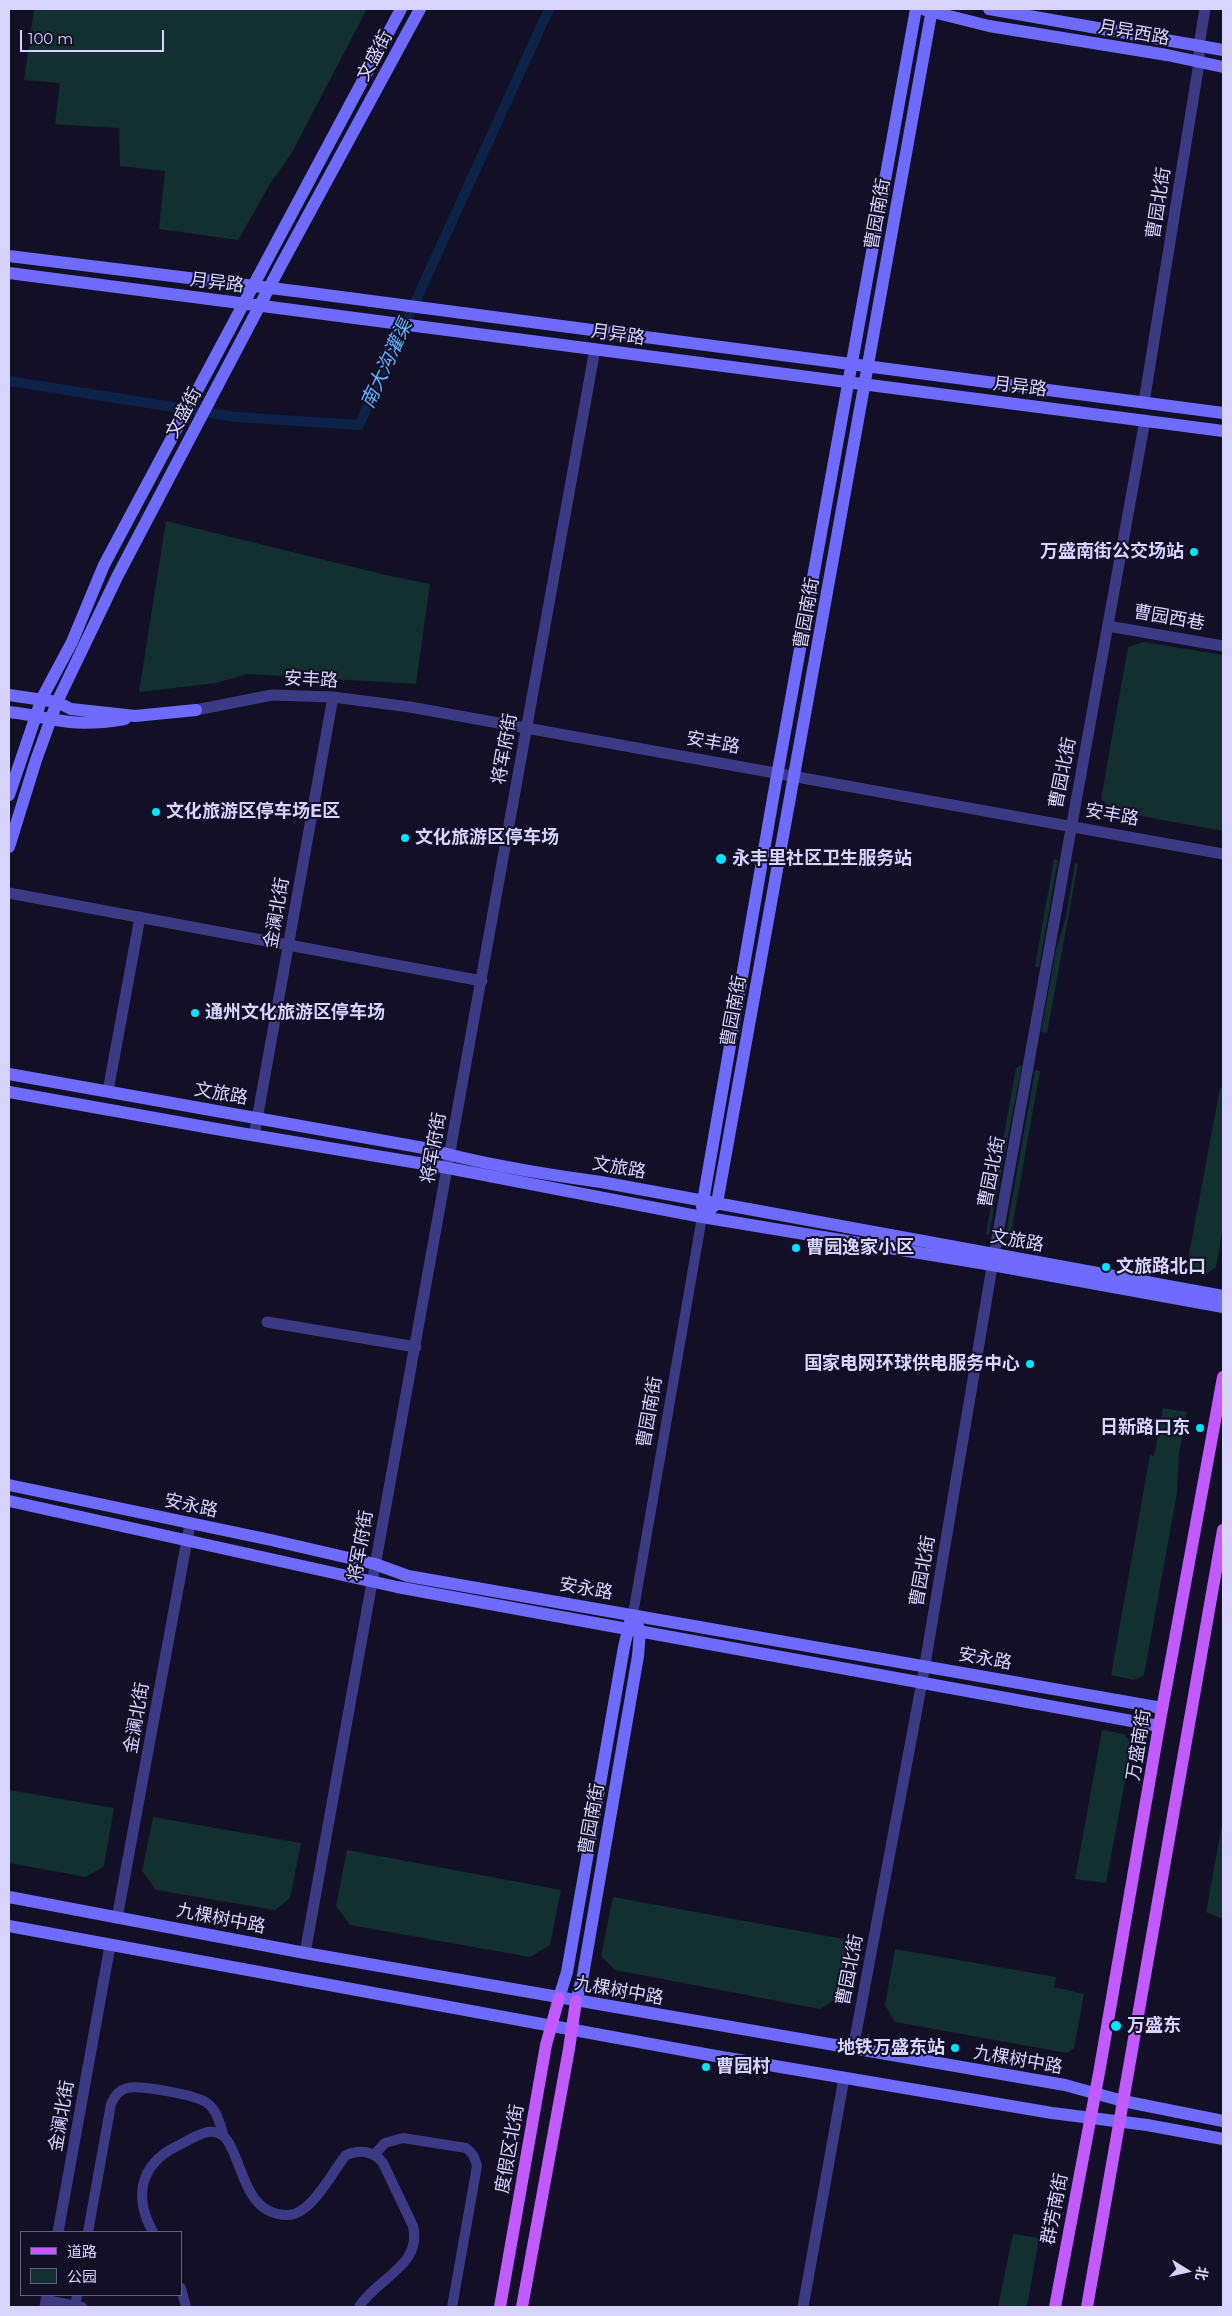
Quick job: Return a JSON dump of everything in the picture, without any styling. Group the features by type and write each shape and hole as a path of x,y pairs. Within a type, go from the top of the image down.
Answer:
{"main road":[{"name":"文盛街","path":"9,795 42,698 72,642 104,565 210,370 401,9"},
{"name":"文盛街","path":"9,847 57,702 118,574 420,9"},
{"name":"曹园南街","path":"702,1217 702,1200 916,9"},
{"name":"月异西路","path":"989,9 1223,50"},
{"name":"曹园南街","path":"717,1203 869,366 929,10"},
{"name":"月异西路","path":"929,10 989,26 1167,55 1223,68"},
{"name":"月异路","path":"9,256 356,299 1223,413"},
{"name":"月异路","path":"9,273 865,386 1223,431"},
{"name":"安丰路","path":"9,695 42,698 72,709 135,716 196,710"},
{"name":"安丰路","path":"9,712 71,722 105,722 196,710"},
{"name":"文旅路","path":"9,1074 424,1148 449,1162 702,1217 1223,1296"},
{"name":"文旅路","path":"9,1092 254,1136 449,1162 702,1200 1223,1307"},
{"path":"702,1217 717,1203"},
{"name":"万盛南街","path":"1090,2118 1162,1708 1223,1377"},
{"name":"安永路","path":"9,1484 375,1564 408,1576 1162,1708"},
{"name":"安永路","path":"9,1501 407,1589 1159,1726"},
{"path":"1087,2307 1223,1530"},
{"name":"曹园南街","path":"576,2001 584,1965 638,1656 633,1614"},
{"name":"曹园南街","path":"559,1998 567,1972 634,1630"},
{"name":"九棵树中路","path":"9,1897 305,1953 1065,2085 1123,2101 1223,2121"},
{"path":"9,1926 572,2031 844,2078 1223,2138"},
{"name":"度假区北街","path":"500,2307 550,2026 559,1998"},
{"path":"522,2307 576,2001"},
{"name":"群芳南街","path":"1055,2307 1090,2118"}],"street":[{"name":"曹园北街","path":"1144,402 1200,63 1199,46 1205,9"},
{"name":"将军府街","path":"305,1953 416,1348 595,349"},
{"name":"曹园北街","path":"853,2049 922,1682 993,1260 1035,1038 1071,826 1145,420"},
{"name":"曹园西巷","path":"1108,626 1223,646"},
{"name":"安丰路","path":"196,710 272,695 333,697 410,707 795,775 1223,854"},
{"name":"金澜北街","path":"254,1136 333,697"},
{"path":"9,893 482,981"},
{"path":"108,1092 140,917"},
{"name":"曹园南街","path":"633,1614 702,1217"},
{"path":"267,1322 416,1348"},
{"name":"金澜北街","path":"117,1918 190,1524"},
{"name":"金澜北街","path":"58,2231 110,1946"},
{"path":"802,2307 844,2078"},
{"path":"88,2231 111,2104 120,2091 127,2088 140,2088 200,2098 215,2111 224,2137 232,2147 254,2200 263,2208 274,2213 288,2215 300,2213 312,2201 346,2155 362,2151 374,2155 383,2163 413,2226 415,2236 413,2250 407,2261 364,2299 359,2307"},
{"path":"152,2231 145,2216 142,2192 144,2181 158,2160 166,2152 208,2132 215,2132 224,2137"},
{"path":"374,2155 386,2143 403,2138 466,2148 472,2152 477,2166 452,2307"},
{"path":"182,2292 186,2307"},
{"path":"46,2301 77,2303"}],"green space":[{"path":"34,9 367,9 291,154 270,184 238,240 159,229 165,171 120,166 119,128 55,124 60,83 24,80"},
{"path":"166,521 430,584 416,684 247,674 216,683 139,692"},
{"path":"1144,642 1223,655 1223,831 1113,811 1101,799 1128,647"},
{"path":"1054,859 1058,860 1039,967 1035,966"},
{"path":"1075,863 1078,864 1047,1033 1041,1032 1056,950 1066,917"},
{"path":"1022,1065 989,1235 986,1234 1016,1068"},
{"path":"1035,1070 1040,1071 1010,1239 1005,1238"},
{"path":"1220,1088 1223,1088 1223,1228 1216,1267 1206,1274 1186,1270"},
{"path":"1163,1408 1187,1412 1179,1453 1177,1493 1144,1675 1134,1680 1111,1675 1150,1455 1154,1456"},
{"path":"1102,1730 1124,1734 1132,1744 1106,1883 1075,1879"},
{"path":"9,1790 114,1808 104,1866 86,1877 9,1863"},
{"path":"153,1817 301,1843 290,1898 275,1910 156,1890 142,1871"},
{"path":"1223,1819 1223,1919 1206,1912"},
{"path":"347,1850 561,1890 550,1945 530,1957 350,1925 336,1906"},
{"path":"613,1897 849,1940 839,1997 820,2009 615,1970 601,1956"},
{"path":"895,1949 1056,1977 1054,1987 1084,1994 1074,2048 1067,2053 895,2022 885,2005"},
{"path":"1013,2234 1039,2238 1027,2307 998,2307"}],"waterway":[{"name":"南大沟灌渠","path":"9,381 236,417 359,425 549,9"}],"place":[{"name":"万盛南街公交场站","path":"1194,552"},
{"name":"文化旅游区停车场E区","path":"156,812"},
{"name":"文化旅游区停车场","path":"405,838"},
{"name":"永丰里社区卫生服务站","path":"721,859"},
{"name":"通州文化旅游区停车场","path":"195,1013"},
{"name":"曹园逸家小区","path":"796,1248"},
{"name":"文旅路北口","path":"1106,1267"},
{"name":"国家电网环球供电服务中心","path":"1030,1364"},
{"name":"日新路口东","path":"1200,1428"},
{"name":"万盛东","path":"1116,2026"},
{"name":"地铁万盛东站","path":"955,2048"},
{"name":"曹园村","path":"706,2067"}]}
